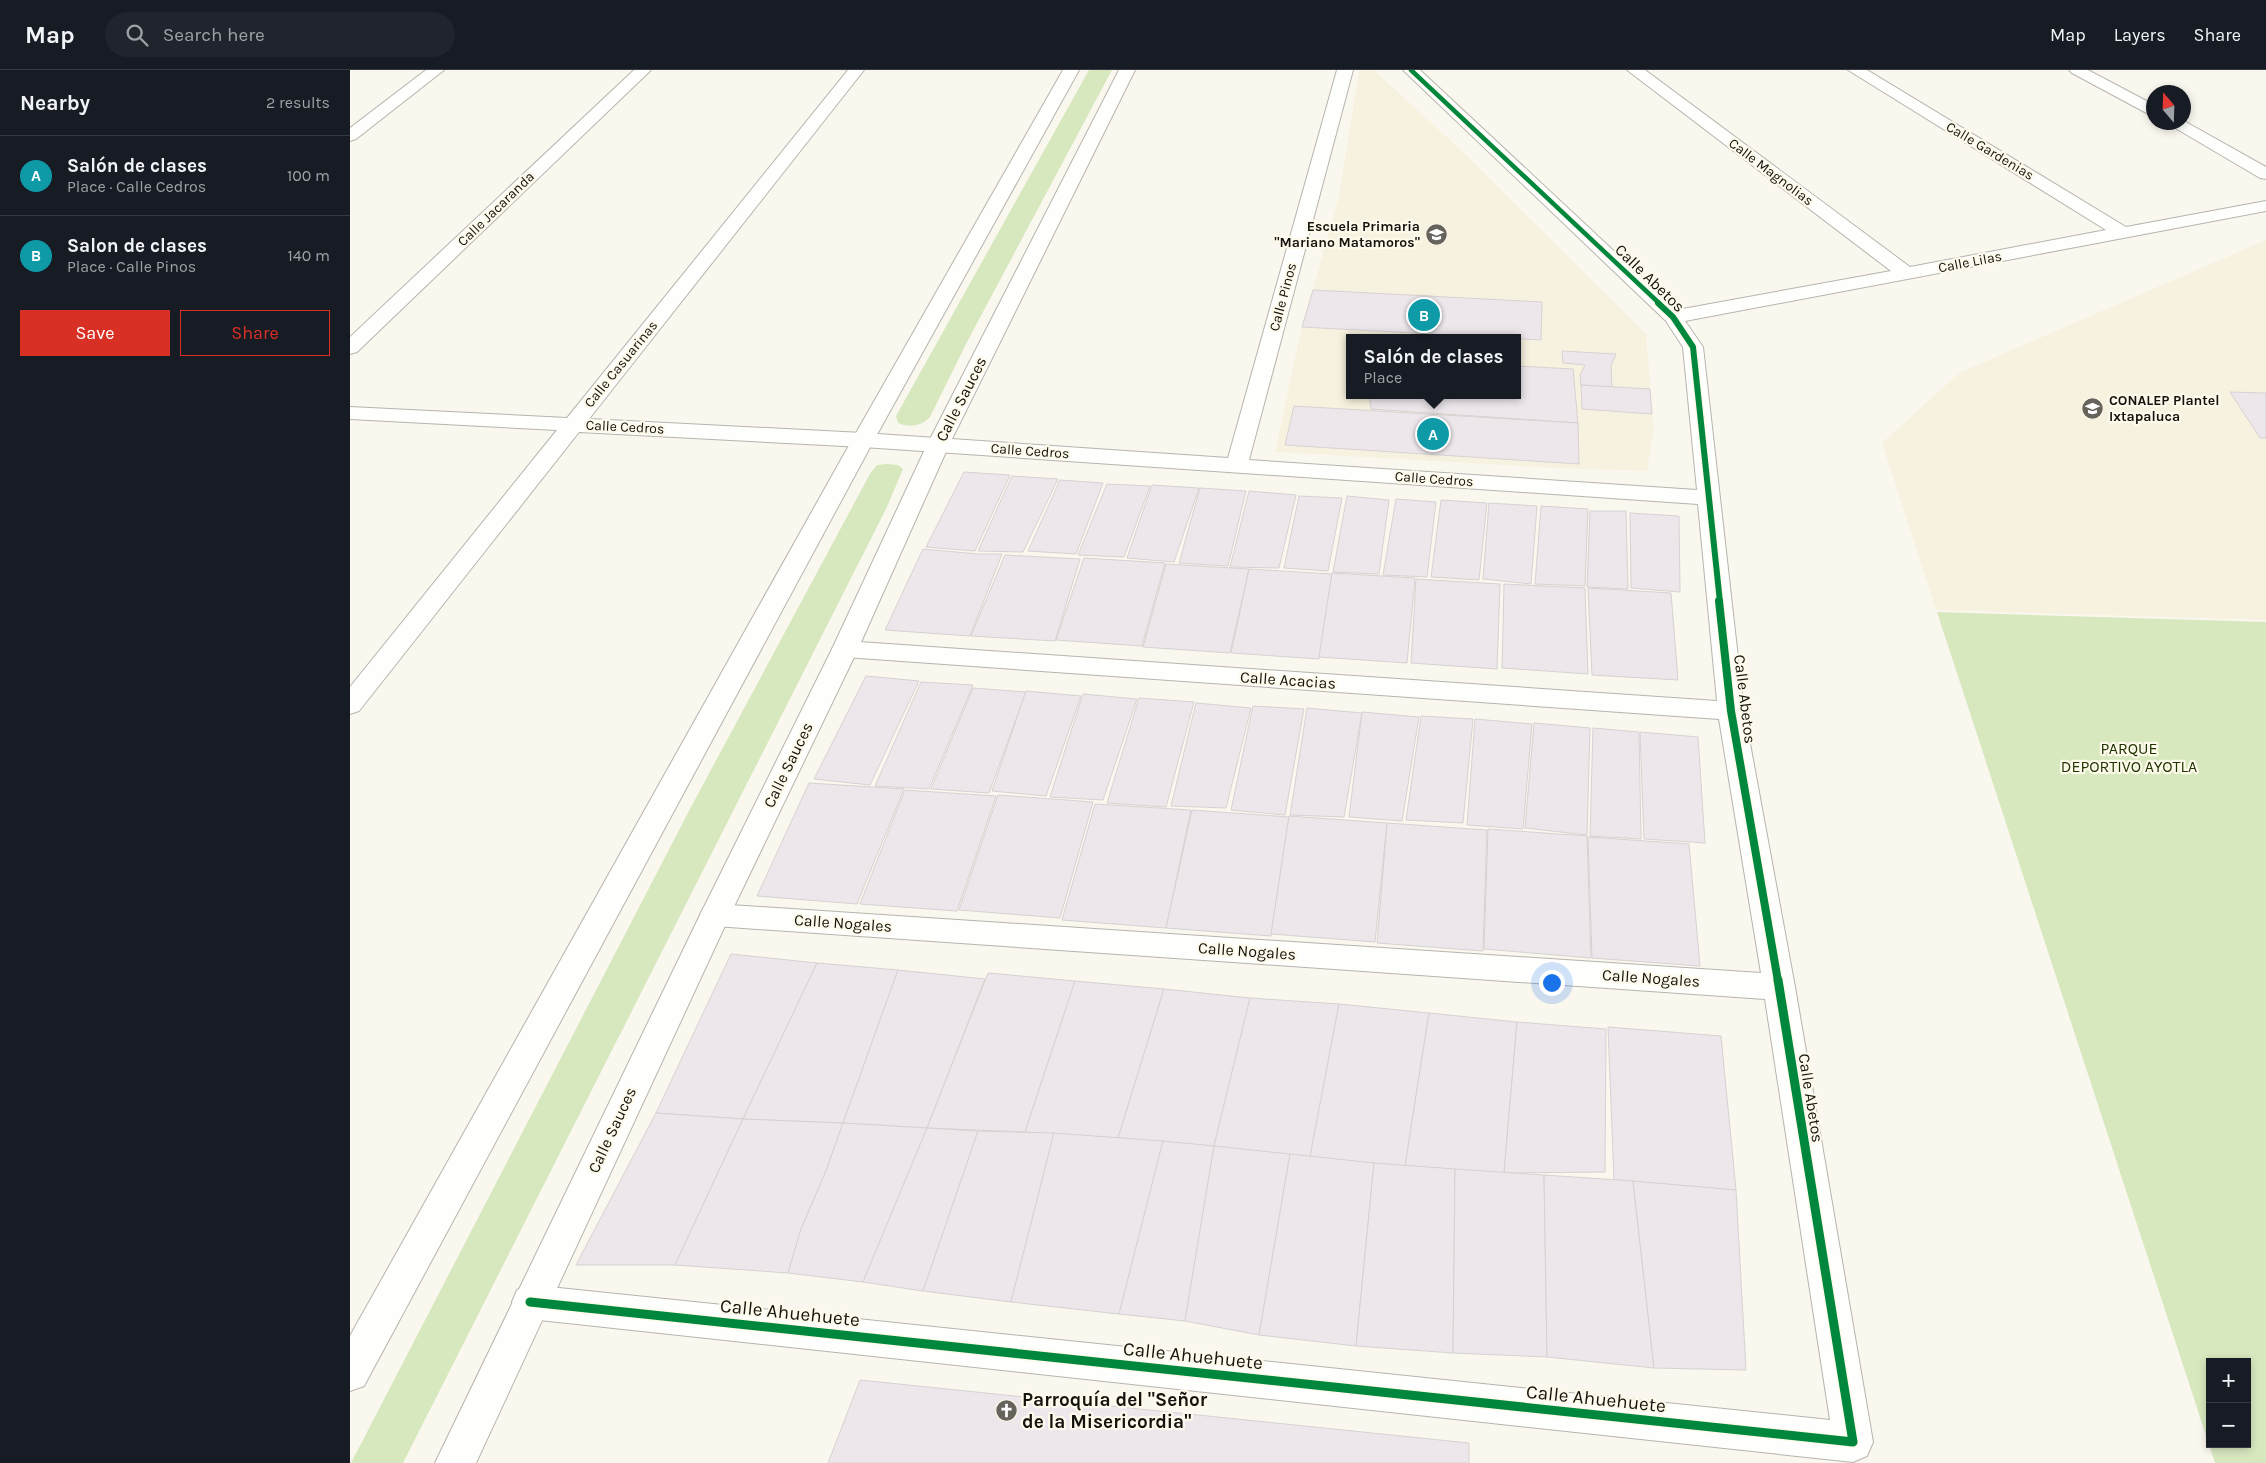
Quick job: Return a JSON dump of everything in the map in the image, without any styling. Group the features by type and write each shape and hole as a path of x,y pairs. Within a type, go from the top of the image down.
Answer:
{"street":[{"path":"350,136 436,70"},
{"name":"Calle Jacaranda","path":"350,348 642,70"},
{"name":"Calle Casuarinas","path":"350,705 856,70"},
{"path":"350,1373 863,440 1071,70"},
{"name":"Calle Sauces","path":"455,1463 715,914 845,649 938,445 1127,70"},
{"name":"Calle Pinos","path":"1237,465 1345,70"},
{"name":"Calle Abetos","path":"1411,70 1673,317 1692,347 1730,711 1779,987 1853,1442"},
{"name":"Calle Magnolias","path":"1635,70 1906,274"},
{"name":"Calle Gardenias","path":"1856,70 2123,233"},
{"path":"2077,70 2146,108"},
{"path":"2187,130 2266,174"},
{"name":"Calle Lilas","path":"1673,317 2266,206"},
{"name":"Calle Cedros","path":"350,413 863,440 1709,498"},
{"name":"Calle Acacias","path":"845,649 1730,711"},
{"name":"Calle Nogales","path":"715,914 1779,987"},
{"name":"Calle Ahuehuete","path":"530,1302 1853,1442"}],"shaded area":[{"name":"Escuela Primaria \"Mariano Matamoros\"","path":"1359,70 1374,70 1465,154 1646,334 1654,429 1647,471 1555,468 1275,452 1300,335 1339,196"},
{"name":"CONALEP Plantel Ixtapaluca","path":"2266,240 2266,620 1936,610 1882,443 1959,373"}],"green space":[{"path":"1089,70 1112,70 967,342 930,417 915,425 898,423 896,416"},
{"path":"877,465 898,465 903,469 886,509 403,1463 351,1463 691,807 871,472"},
{"name":"PARQUE DEPORTIVO AYOTLA","path":"1937,612 2266,622 2266,1463 2215,1463 2210,1448 2251,1448 2251,1358 2206,1358 2206,1435"}],"building":[{"path":"1313,290 1542,302 1541,340 1521,339 1521,334 1431,334 1302,327"},
{"path":"1562,351 1616,354 1611,366 1612,387 1581,385 1580,375 1585,365 1563,363"},
{"path":"1521,366 1573,369 1578,423 1371,409 1370,399 1521,399"},
{"path":"1581,385 1650,389 1652,414 1582,409"},
{"path":"2230,392 2266,393 2266,438 2260,438"},
{"path":"1294,406 1578,423 1579,464 1285,445"},
{"path":"964,472 1010,475 975,551 926,547"},
{"path":"1012,476 1058,479 1023,552 978,551"},
{"path":"1060,480 1103,483 1076,554 1028,551"},
{"path":"1107,484 1150,486 1124,557 1078,555"},
{"path":"1152,485 1199,488 1174,562 1127,558"},
{"path":"1200,488 1246,491 1228,566 1179,563"},
{"path":"1249,491 1296,495 1279,568 1230,567"},
{"path":"1299,496 1342,498 1328,571 1284,568"},
{"path":"1347,496 1389,500 1379,574 1333,572"},
{"path":"1396,499 1436,502 1427,577 1383,575"},
{"path":"1441,500 1487,503 1479,580 1431,577"},
{"path":"1489,503 1537,506 1531,584 1483,579"},
{"path":"1541,506 1588,509 1585,586 1535,584"},
{"path":"1590,511 1626,511 1628,589 1587,587"},
{"path":"1630,513 1679,516 1680,592 1631,588"},
{"path":"923,549 978,554 1002,554 970,636 885,630"},
{"path":"1005,555 1080,559 1055,641 971,636"},
{"path":"1084,558 1165,563 1142,646 1056,640"},
{"path":"1166,564 1249,569 1230,653 1143,647"},
{"path":"1249,569 1332,574 1319,659 1231,653"},
{"path":"1332,573 1415,578 1407,663 1319,657"},
{"path":"1416,579 1500,584 1497,669 1411,663"},
{"path":"1504,584 1585,588 1588,674 1502,668"},
{"path":"1588,588 1671,593 1678,680 1592,675"},
{"path":"866,676 919,681 870,785 814,779"},
{"path":"921,682 973,685 929,789 875,786"},
{"path":"973,688 1026,692 989,793 931,789"},
{"path":"1026,691 1081,696 1046,796 992,791"},
{"path":"1083,694 1137,699 1103,800 1050,797"},
{"path":"1139,698 1194,702 1166,807 1107,803"},
{"path":"1196,703 1251,708 1226,808 1171,806"},
{"path":"1253,706 1304,709 1285,815 1231,810"},
{"path":"1307,708 1362,713 1344,817 1290,815"},
{"path":"1362,712 1419,717 1402,821 1349,817"},
{"path":"1421,716 1473,719 1463,823 1406,820"},
{"path":"1475,719 1532,724 1523,829 1467,825"},
{"path":"1534,723 1590,728 1587,835 1525,828"},
{"path":"1593,728 1639,732 1641,839 1590,836"},
{"path":"1640,732 1698,737 1705,843 1644,839"},
{"path":"809,783 904,789 857,904 757,896"},
{"path":"905,790 996,796 957,911 860,904"},
{"path":"998,795 1093,802 1060,918 959,910"},
{"path":"1095,804 1191,810 1166,928 1062,920"},
{"path":"1192,810 1289,817 1271,936 1166,928"},
{"path":"1289,816 1387,823 1375,942 1271,934"},
{"path":"1387,823 1487,830 1483,951 1377,943"},
{"path":"1488,829 1587,836 1591,958 1484,949"},
{"path":"1588,837 1689,844 1700,966 1592,958"},
{"path":"731,954 817,963 743,1119 656,1113"},
{"path":"817,963 898,970 843,1123 743,1119"},
{"path":"898,970 985,979 927,1128 843,1123"},
{"path":"988,973 1075,981 1025,1132 927,1128"},
{"path":"1075,981 1164,989 1118,1138 1025,1132"},
{"path":"1164,989 1250,998 1214,1146 1118,1138"},
{"path":"1250,998 1339,1004 1310,1157 1214,1146"},
{"path":"1339,1004 1429,1013 1405,1166 1310,1157"},
{"path":"1429,1013 1517,1022 1504,1173 1405,1166"},
{"path":"1517,1022 1606,1029 1605,1172 1504,1173"},
{"path":"1608,1027 1721,1036 1736,1190 1614,1180"},
{"path":"656,1113 743,1119 675,1265 576,1265"},
{"path":"743,1119 843,1123 826,1171 801,1229 788,1273 675,1265"},
{"path":"843,1123 927,1128 863,1282 788,1273 801,1229 826,1171"},
{"path":"927,1128 978,1131 923,1291 863,1282"},
{"path":"978,1131 1054,1133 1011,1302 923,1291"},
{"path":"1054,1133 1163,1141 1119,1314 1011,1302"},
{"path":"1163,1141 1214,1146 1185,1321 1119,1314"},
{"path":"1214,1146 1290,1154 1259,1335 1185,1321"},
{"path":"1290,1154 1374,1163 1356,1346 1259,1335"},
{"path":"1374,1163 1455,1169 1453,1353 1356,1346"},
{"path":"1455,1169 1544,1175 1547,1357 1453,1353"},
{"path":"1544,1175 1633,1181 1654,1368 1547,1357"},
{"path":"1633,1181 1736,1190 1746,1370 1654,1368"},
{"name":"Parroquía del \"Señor de la Misericordia\"","path":"860,1380 1469,1443 1469,1463 828,1463"}],"cycle path":[{"path":"530,1302 1853,1442 1779,987 1731,711 1693,347 1673,317 1411,70"}],"place":[{"name":"Escuela Primaria \"Mariano Matamoros\"","path":"1436,234"},
{"name":"Salon de clases","path":"1424,315"},
{"name":"CONALEP Plantel Ixtapaluca","path":"2093,408"},
{"name":"Salón de clases","path":"1433,434"},
{"name":"Parroquía del \"Señor de la Misericordia\"","path":"1006,1411"}]}
